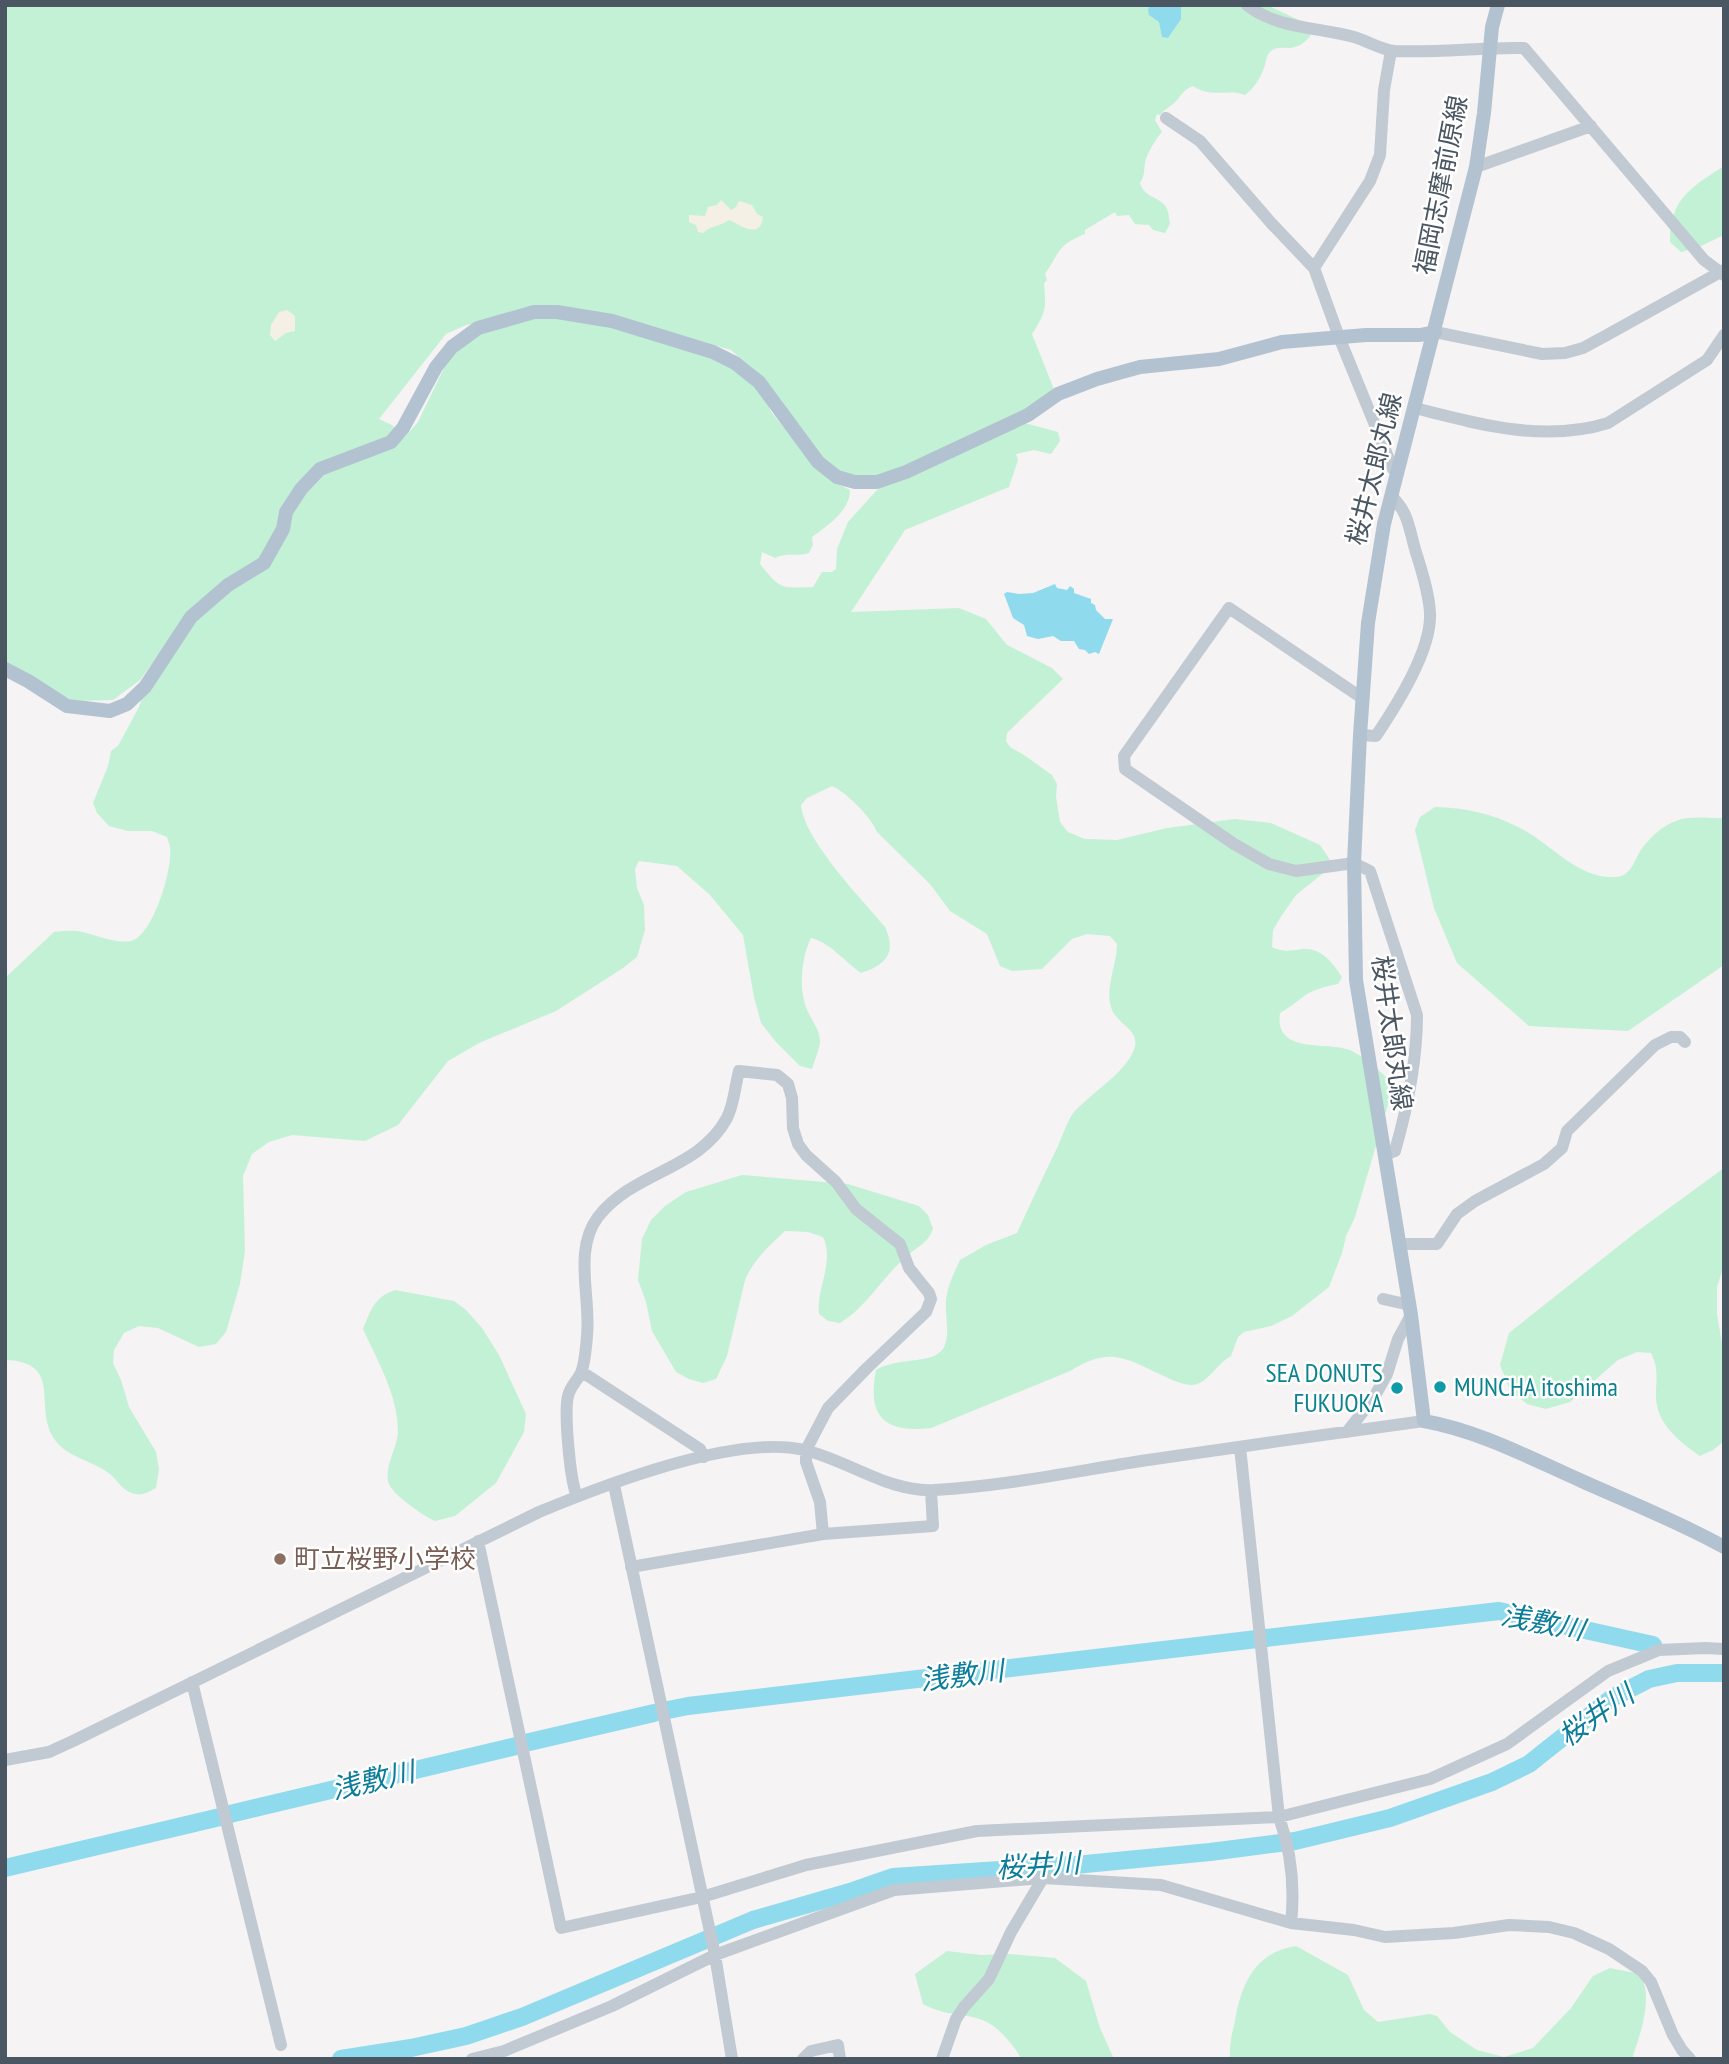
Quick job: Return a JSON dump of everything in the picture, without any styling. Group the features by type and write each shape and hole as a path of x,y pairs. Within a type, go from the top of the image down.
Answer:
{"main road":[{"name":"福岡志摩前原線","path":"1434,332 1476,167 1490,47 1498,5"},
{"path":"5,669 67,706 110,711 127,704 145,687 191,617 228,585 264,563 283,529 286,512 301,489 320,469 391,442 403,428 442,358 478,328 534,312 557,312 612,321 713,352 735,363 759,382 818,463 836,477 855,482 877,482 906,472 1028,415 1058,394 1140,367 1219,359 1282,342 1434,332"},
{"name":"桜井太郎丸線","path":"1424,1421 1400,1244 1356,980 1353,863 1362,698 1373,584 1397,471 1434,332"},
{"path":"1424,1421 1445,1425 1498,1444 1658,1514 1724,1547"}],"street":[{"path":"1247,5 1285,23 1354,37 1391,51 1524,48 1704,260 1722,273 1583,348 1565,353 1542,354 1434,332"},
{"path":"1314,268 1370,181 1380,155 1384,90 1391,51"},
{"path":"1166,118 1200,141 1314,268 1339,337 1393,469 1397,471"},
{"path":"1476,167 1591,126"},
{"path":"1415,408 1514,430 1559,431 1591,428 1608,423 1707,360 1724,335"},
{"path":"1360,736 1376,736 1391,713 1418,659 1426,638 1430,614 1403,506 1391,496"},
{"path":"1362,698 1229,608 1124,755 1125,769 1234,844 1269,864 1296,871 1353,863 1370,871 1417,1015 1417,1035 1403,1121 1395,1151 1386,1154"},
{"path":"1400,1244 1437,1244 1457,1214 1475,1201 1544,1164 1562,1148 1567,1130 1655,1045 1671,1037 1680,1037 1685,1042"},
{"path":"577,1496 571,1478 568,1395 582,1372 587,1337 584,1246 596,1220 622,1194 652,1175 685,1161 715,1135 728,1116 739,1071 777,1075 791,1090 793,1128 798,1144 806,1155 836,1182 856,1209 900,1244 909,1268 931,1299 926,1312 828,1408 806,1450 806,1462 820,1502 823,1534"},
{"path":"1347,1432 1373,1399 1387,1374 1410,1310 1383,1299"},
{"path":"582,1372 700,1449 704,1457"},
{"path":"5,1760 49,1752 577,1496 737,1449 773,1445 806,1450 873,1477 901,1486 931,1491 1006,1483 1424,1421"},
{"path":"1240,1447 1281,1822 1290,1861 1294,1897 1291,1923"},
{"path":"614,1485 715,1955 732,2059"},
{"path":"631,1567 823,1534 933,1526 931,1491"},
{"path":"478,1542 561,1928 702,1898 806,1866 977,1831 1281,1822 1430,1779 1507,1744 1608,1671 1658,1650 1724,1649"},
{"path":"192,1682 281,2045"},
{"path":"942,2059 956,2019 989,1979 1043,1878"},
{"path":"472,2059 505,2055 715,1955 894,1890 1043,1878 1161,1885 1291,1923 1323,1925 1399,1938 1509,1925 1539,1926 1574,1933 1609,1949 1642,1971 1651,1982 1673,2035 1690,2059"},
{"path":"803,2059 811,2050 838,2045 840,2059"}],"green space":[{"path":"5,5 1267,5 1303,22 1312,34 1299,46 1273,49 1267,56 1259,80 1245,95 1207,92 1193,86 1160,115 1157,114 1155,120 1162,132 1147,156 1140,183 1145,192 1163,203 1167,209 1170,224 1165,233 1153,230 1149,225 1135,224 1129,215 1117,216 1115,212 1085,230 1085,234 1069,242 1057,255 1045,274 1047,280 1044,283 1044,309 1032,334 1055,392 1017,414 888,474 845,474 825,461 770,386 731,350 666,331 569,310 466,325 446,334 379,419 392,425 404,438 418,422 445,366 467,340 515,319 555,313 729,353 764,395 771,412 824,474 850,490 842,511 812,537 813,545 809,553 775,558 762,552 760,564 772,579 787,587 813,587 822,572 836,569 837,549 848,522 887,482 1013,420 1058,432 1060,441 1051,454 1034,450 1016,454 1018,460 1009,487 905,530 851,612 959,608 986,619 1007,645 1052,668 1063,679 1007,733 1006,741 1010,747 1052,775 1057,784 1060,822 1068,832 1085,839 1117,840 1167,828 1235,819 1271,823 1320,845 1330,860 1326,871 1296,895 1273,930 1272,947 1290,951 1314,950 1330,961 1342,977 1338,984 1312,991 1280,1013 1280,1027 1285,1036 1294,1041 1352,1051 1373,1065 1391,1082 1390,1098 1355,1217 1329,1287 1292,1316 1271,1326 1244,1332 1238,1337 1231,1356 1198,1384 1182,1384 1129,1360 1097,1358 931,1428 901,1428 882,1418 874,1400 876,1370 890,1364 927,1358 940,1352 947,1332 947,1296 960,1260 986,1245 1017,1233 1074,1112 1126,1064 1132,1055 1135,1040 1134,1035 1113,1013 1111,1007 1109,992 1117,944 1110,936 1087,934 1072,939 1042,969 1012,971 1000,966 987,934 950,911 930,884 877,832 858,806 832,786 807,798 801,805 804,819 835,868 885,927 890,944 883,962 861,973 831,948 811,938 803,965 802,985 805,1004 820,1038 812,1069 800,1066 761,1023 743,935 710,895 677,866 639,861 635,869 637,888 644,905 645,930 637,957 623,968 556,1011 479,1043 448,1061 398,1125 365,1141 292,1135 269,1142 252,1154 243,1176 245,1251 240,1284 226,1332 216,1344 199,1347 158,1328 139,1326 124,1333 114,1350 113,1363 129,1407 156,1452 159,1469 156,1488 141,1494 131,1493 104,1470 60,1446 49,1427 41,1377 35,1369 23,1363 5,1360 5,978 54,932 79,931 119,941 131,941 139,936 154,915 160,900 168,870 170,848 167,837 152,831 128,831 109,826 97,813 93,803 111,751 118,746 139,707 158,655 140,680 113,700 73,701 5,662"},
{"path":"1724,166 1724,235 1697,248 1681,252 1670,242 1671,227 1678,205 1692,188"},
{"path":"1435,807 1467,810 1498,818 1530,834 1564,859 1589,873 1616,877 1630,870 1643,847 1666,826 1687,818 1724,818 1724,965 1628,1031 1529,1026 1457,963 1434,908 1415,830 1420,817"},
{"path":"1724,1168 1724,1265 1717,1287 1717,1314 1724,1356 1723,1442 1700,1456 1665,1424 1657,1406 1656,1369 1651,1353 1637,1352 1618,1360 1570,1402 1546,1409 1527,1404 1510,1390 1500,1365 1509,1333 1635,1233"},
{"path":"742,1175 848,1184 919,1206 928,1215 933,1229 925,1241 898,1264 858,1309 840,1323 828,1321 819,1314 827,1256 823,1237 808,1232 785,1231 762,1253 749,1272 727,1356 716,1379 703,1383 676,1372 652,1331 638,1280 642,1239 651,1220 665,1206 686,1192"},
{"path":"395,1290 454,1301 466,1310 482,1328 499,1355 526,1414 524,1432 496,1483 455,1516 435,1521 396,1494 389,1484 389,1465 398,1432 395,1405 363,1329 378,1300"},
{"path":"1296,1946 1348,1975 1364,2010 1378,2022 1430,2014 1437,2016 1450,2032 1477,2050 1504,2057 1533,2048 1571,2008 1593,1976 1610,1968 1640,1974 1646,2005 1639,2039 1632,2059 1230,2059 1231,2040 1241,1995 1252,1972 1270,1955"},
{"path":"947,1951 1055,1958 1086,1981 1100,2028 1114,2059 1021,2059 1008,2040 987,2022 936,2010 923,2004 915,1974"}],"sand":[{"path":"721,200 731,210 739,201 752,205 757,214 763,217 761,224 754,230 729,220 703,233 698,232 696,225 689,222 689,215 705,216 708,207 717,205"},
{"path":"287,310 295,316 295,331 286,333 275,341 270,335 271,325 279,312"}],"water":[{"path":"1150,5 1181,5 1181,19 1168,38 1162,37 1159,22 1149,15"},
{"path":"1055,584 1057,588 1067,590 1070,586 1074,593 1091,599 1091,603 1105,619 1113,619 1099,654 1089,654 1079,649 1074,641 1061,641 1053,636 1038,639 1027,636 1024,625 1013,618 1004,594 1033,593"}],"waterway":[{"name":"浅敷川","path":"1266,1638 1499,1611 1653,1645"},
{"name":"浅敷川","path":"668,1710 1257,1639"},
{"name":"桜井川","path":"341,2059 466,2036 522,2017 753,1920 893,1877 1075,1865 1210,1852 1295,1841 1390,1818 1492,1782 1529,1764 1612,1698 1649,1679 1677,1673 1724,1673"},
{"name":"浅敷川","path":"525,1743 654,1713"},
{"name":"浅敷川","path":"230,1814 516,1746"},
{"name":"浅敷川","path":"5,1868 220,1817"}],"place":[{"name":"MUNCHA itoshima","path":"1440,1387"},
{"name":"SEA DONUTS FUKUOKA","path":"1397,1388"},
{"name":"町立桜野小学校","path":"280,1559"}]}
